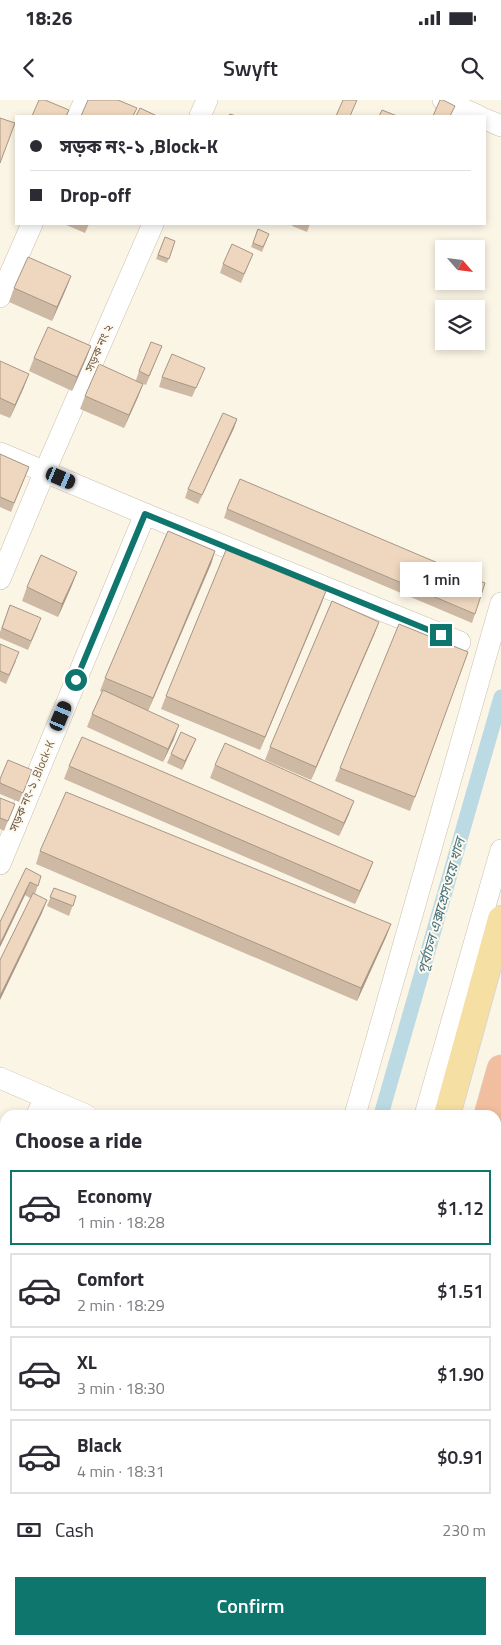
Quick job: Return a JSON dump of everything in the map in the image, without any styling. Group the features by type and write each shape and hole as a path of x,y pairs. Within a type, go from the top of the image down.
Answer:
{"highway":[{"path":"489,1110 501,1069"}],"main road":[{"path":"448,1110 501,919"}],"street":[{"path":"78,115 84,100"},
{"path":"200,115 207,100"},
{"path":"443,100 477,115"},
{"path":"486,119 501,126"},
{"path":"0,298 32,225"},
{"name":"সড়ক নং ২","path":"0,579 153,225"},
{"path":"0,452 145,514 460,642"},
{"name":"সড়ক নং-১ ,Block-K","path":"0,864 145,514"},
{"path":"356,1110 501,603"},
{"path":"426,1110 501,850"},
{"path":"0,1078 41,1106 61,1110"}],"building":[{"path":"39,100 45,100 69,110 66,115 32,115"},
{"path":"88,100 118,100 137,108 134,115 81,115"},
{"path":"343,100 357,100 350,115 336,115"},
{"path":"440,100 455,106 450,115 433,115"},
{"path":"140,108 155,115 136,115"},
{"path":"382,110 394,115 380,115"},
{"path":"0,118 15,123 0,163"},
{"path":"258,229 269,234 263,247 253,243"},
{"path":"165,237 175,241 169,259 158,255"},
{"path":"232,244 253,254 244,274 223,264"},
{"path":"28,257 71,276 57,307 14,288"},
{"path":"48,327 91,346 77,377 34,358"},
{"path":"151,342 162,346 149,376 139,371"},
{"path":"172,354 205,368 196,388 162,377"},
{"path":"0,361 29,374 15,405 0,398"},
{"path":"99,364 143,384 129,415 85,396"},
{"path":"223,413 237,419 202,495 188,489"},
{"path":"0,454 29,467 14,503 0,497"},
{"path":"240,479 485,583 475,614 227,509"},
{"path":"168,531 215,551 153,698 105,678"},
{"path":"226,550 326,591 265,737 166,696"},
{"path":"41,555 77,572 62,604 27,587"},
{"path":"332,601 379,622 316,767 270,747"},
{"path":"10,605 41,618 31,641 2,628"},
{"path":"399,624 468,652 415,797 340,768"},
{"path":"0,644 19,652 9,675 0,671"},
{"path":"103,690 179,725 168,749 92,714"},
{"path":"181,732 196,739 185,761 171,754"},
{"path":"82,737 373,862 360,891 69,766"},
{"path":"225,743 354,801 344,823 215,765"},
{"path":"8,760 32,770 23,793 0,783"},
{"path":"66,792 391,924 361,988 40,851"},
{"path":"0,798 15,804 8,821 0,818"},
{"path":"26,868 41,876 38,886 30,882 0,944 0,922"},
{"path":"54,888 76,896 73,906 50,897"},
{"path":"33,893 47,900 0,996 0,960"}],"waterway":[{"name":"পূর্বাচল এক্সপ্রেসওয়ে খাল","path":"382,1110 501,697"}],"route":[{"path":"76,680 145,514 441,635"}]}
